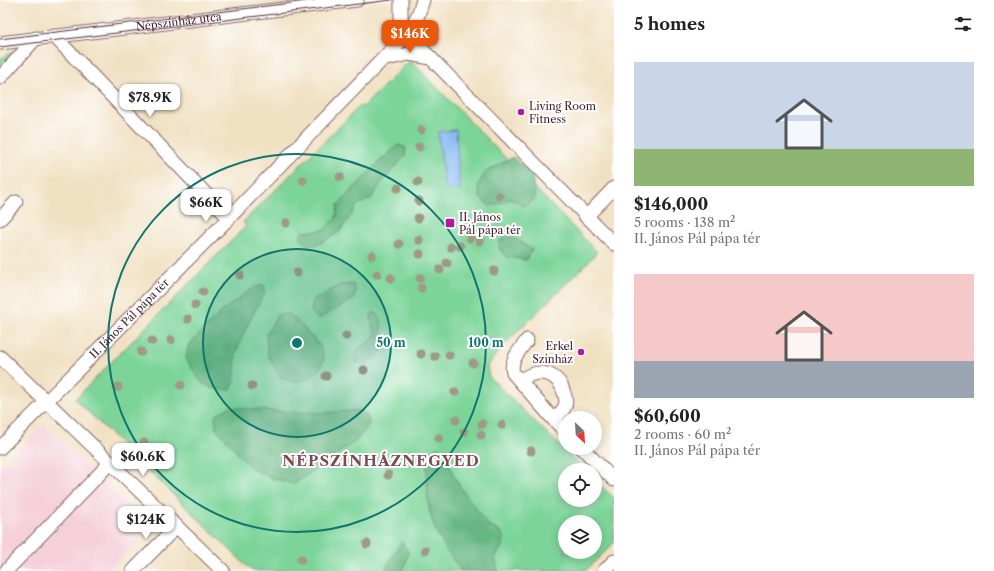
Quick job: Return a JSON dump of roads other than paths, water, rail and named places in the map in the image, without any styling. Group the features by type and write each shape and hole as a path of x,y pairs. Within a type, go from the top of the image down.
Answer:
{"street":[{"name":"Népszínház utca","path":"0,43 357,0"},
{"path":"401,0 401,19 407,34 614,244"},
{"name":"II. János Pál pápa tér","path":"0,448 229,218 407,34 418,15 423,0"},
{"path":"54,36 229,218"},
{"path":"0,78 36,38"},
{"path":"382,60 409,54 431,58"},
{"path":"586,217 614,188"},
{"path":"0,219 16,202"},
{"path":"527,340 516,356 511,368 512,373 558,424"},
{"path":"0,357 223,571"},
{"path":"520,382 530,375 543,373 553,375 560,383 564,391 566,401 565,408 554,420"},
{"path":"589,455 614,480"},
{"path":"6,571 110,463"},
{"path":"133,571 177,526"},
{"path":"604,571 614,561"}],"water":[{"path":"456,130 460,189 445,190 438,132"}],"tram line":[{"path":"0,39 315,0"},
{"path":"0,47 392,0"}],"place":[{"name":"Living Room Fitness","path":"521,112"},
{"name":"II. János Pál pápa tér","path":"450,223"},
{"name":"Erkel Színház","path":"581,352"}],"district":[{"name":"NÉPSZÍNHÁZNEGYED","path":"381,460"}]}
